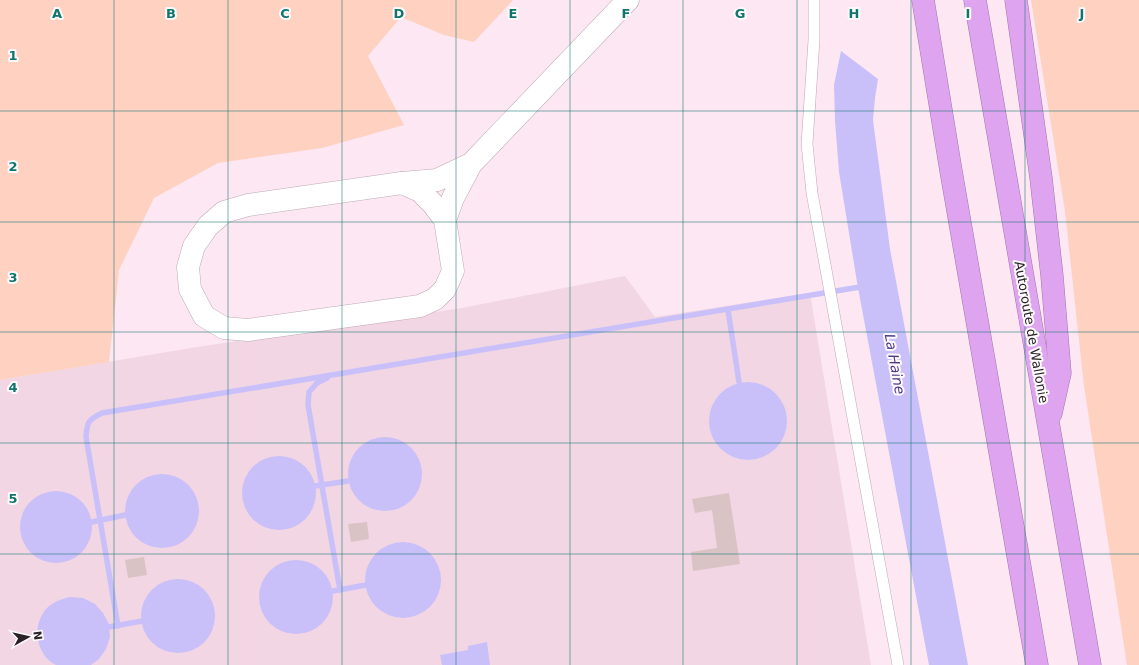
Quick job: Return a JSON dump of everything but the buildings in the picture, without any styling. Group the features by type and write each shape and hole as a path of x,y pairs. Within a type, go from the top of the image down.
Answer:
{"highway":[{"path":"923,0 1037,665"},
{"name":"Autoroute de Wallonie","path":"975,0 1090,665"},
{"path":"1016,0 1041,178 1052,276 1060,373 1048,424"}],"street":[{"path":"445,220 453,198 471,164 628,0"},
{"path":"402,183 420,191 433,204 445,220 453,271 445,289 435,299 420,306 248,330 224,328 204,316 190,289 188,267 194,246 208,226 224,212 248,205 402,183 437,180 471,164"}],"lane":[{"path":"814,0 814,40 807,144 812,193 898,665"},
{"path":"814,18 818,0"}],"shaded area":[{"path":"0,0 513,0 474,42 444,35 401,17 368,56 404,125 322,148 218,163 154,198 119,270 109,362 0,380"},
{"path":"1031,0 1139,0 1139,665 1127,665 1084,386 1065,211"},
{"path":"625,276 655,317 810,293 871,665 0,665 0,380 197,347 462,308"}],"water":[{"name":"La Haine","path":"841,51 878,79 873,120 890,249 968,665 929,665 858,288 839,172 834,85"},
{"path":"748,382 763,385 776,393 784,406 787,421 784,436 776,449 763,457 748,460 733,457 720,449 712,436 709,421 712,406 720,393 733,385"},
{"path":"385,437 399,440 411,448 419,460 422,474 419,488 411,500 399,508 385,511 371,508 359,500 351,488 348,474 351,460 359,448 371,440"},
{"path":"279,456 293,459 305,467 313,479 316,493 313,507 305,519 293,527 279,530 265,527 253,519 245,507 242,493 245,479 253,467 265,459"},
{"path":"162,474 183,480 193,490 199,511 193,532 183,542 162,548 141,542 131,532 125,511 131,490 141,480"},
{"path":"56,491 76,497 86,507 92,527 86,547 76,557 56,563 36,557 26,547 20,527 26,507 36,497"},
{"path":"403,542 417,545 430,553 438,566 441,580 438,594 430,607 417,615 403,618 389,615 376,607 368,594 365,580 368,566 376,553 389,545"},
{"path":"289,560 303,560 317,566 327,576 333,590 331,611 327,618 317,628 303,634 289,634 275,628 265,618 259,604 259,590 265,576 275,566"},
{"path":"178,579 192,582 204,590 212,602 215,616 212,630 204,642 192,650 178,653 164,650 152,642 144,630 141,616 144,602 152,590 164,582"},
{"path":"70,597 83,598 95,604 103,613 109,624 110,637 106,649 99,659 91,665 56,665 49,660 40,646 38,630 39,621 43,614 53,603"},
{"path":"487,642 490,665 442,665 440,655 468,650 468,646"}],"waterway":[{"path":"118,626 86,437 89,422 102,413 866,286"},
{"path":"728,310 739,382"},
{"path":"327,378 317,383 309,392 308,405 340,590"},
{"path":"315,486 348,481"},
{"path":"92,522 125,515"},
{"path":"333,591 366,585"},
{"path":"109,627 142,621"}]}
